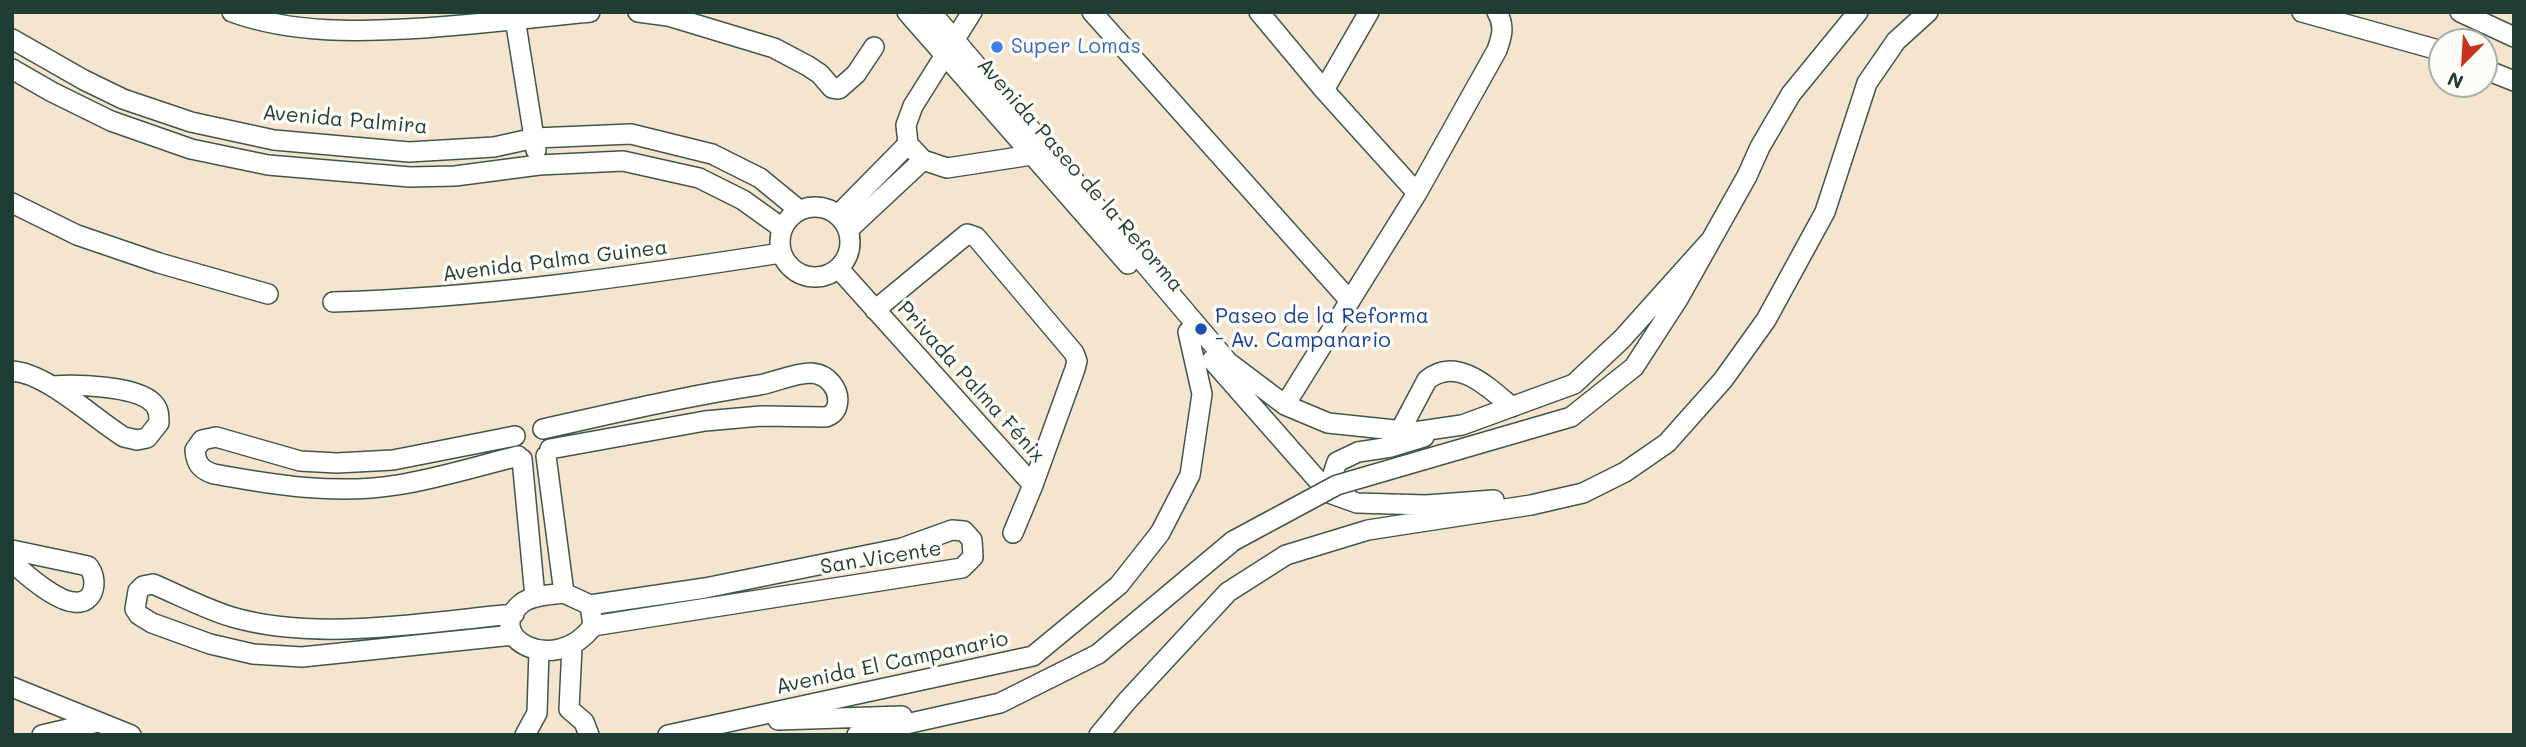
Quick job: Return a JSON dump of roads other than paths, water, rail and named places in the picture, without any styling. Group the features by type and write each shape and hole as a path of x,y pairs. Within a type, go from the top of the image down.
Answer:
{"street":[{"path":"232,12 258,22 354,32 590,12"},
{"path":"638,12 668,16 774,48 808,65 832,88 839,89 856,74 874,47"},
{"name":"Avenida Paseo de la Reforma","path":"907,12 949,47 1228,362 1285,405 1328,423 1414,432 1462,425 1574,384 1622,339 1709,242"},
{"name":"Avenida Paseo de la Reforma","path":"931,12 949,47 1032,155 1329,493 1357,503"},
{"path":"972,12 913,106 906,125 908,144 923,160 947,168 1032,155"},
{"path":"1092,12 1350,301"},
{"path":"1259,12 1324,90 1417,193"},
{"path":"1324,90 1369,12"},
{"path":"1285,405 1417,193 1497,50 1503,33 1502,20 1497,12"},
{"name":"Avenida Paseo de la Reforma","path":"857,735 1000,704 1098,654 1233,541 1337,485 1571,416 1634,367 1678,299 1791,94 1858,12"},
{"path":"1098,735 1228,592 1286,555 1368,530 1531,505 1583,493 1625,472 1667,443 1723,380 1766,320 1825,212 1867,83 1896,41 1928,12"},
{"path":"2302,12 2428,48"},
{"path":"2460,12 2514,37"},
{"path":"514,17 539,165"},
{"name":"Avenida Palmira","path":"12,39 123,99 191,122 274,140 409,152 495,147 535,138 631,134 712,154 760,178 799,210"},
{"path":"12,69 111,121 191,149 268,165 410,177 455,176 539,165 623,161 699,178 743,200 782,228"},
{"path":"2498,73 2514,81"},
{"path":"843,222 908,144"},
{"path":"843,222 923,160"},
{"path":"12,203 89,239 159,263 268,294"},
{"path":"819,207 843,222 849,251 839,269 823,277 806,276 790,268 781,253 779,241 786,221 799,210 819,207"},
{"name":"Privada Palma Fénix","path":"876,310 967,234 976,237 1074,353 1077,360 1033,485 1013,533"},
{"name":"Avenida Palma Guinea","path":"332,302 427,298 656,273 781,253"},
{"name":"Privada Palma Fénix","path":"839,269 1033,485"},
{"name":"Avenida El Campanario","path":"668,735 1033,656 1119,585 1160,533 1190,475 1202,394 1188,332"},
{"path":"15,368 53,386 124,437 137,440 147,438 159,423 159,411 152,401 116,389 77,384 53,386"},
{"path":"1400,431 1427,380 1434,374 1459,372 1472,375 1512,407"},
{"path":"519,451 396,485 314,488 284,486 203,471 196,461 195,450 202,440 216,437 300,461 337,463 519,451 538,461 547,453 705,421 761,416 826,417 833,414 836,408 838,397 834,385 823,376 811,373 763,384 708,392 543,429 527,426 519,451 535,597"},
{"path":"100,421 116,389"},
{"path":"1462,425 1391,447 1358,452 1337,462 1334,485 1357,503 1426,506 1583,493"},
{"path":"543,429 548,435 547,453 564,593"},
{"name":"San Vicente","path":"590,605 705,588 902,548 952,530 964,531 972,540 973,557 962,568 593,626"},
{"path":"12,550 88,566 94,573 95,585 92,594 84,601 74,603 25,574 12,562"},
{"path":"513,635 302,656 253,654 210,644 152,623 139,615 135,609 135,601 143,586 153,584 232,617 304,630 514,614"},
{"path":"705,588 712,609"},
{"path":"564,593 590,605 593,626 584,638 572,647 539,651 523,646 513,635 510,626 514,614 523,603 535,597 564,593"},
{"path":"384,626 385,646"},
{"path":"569,709 572,647"},
{"path":"525,735 537,713 539,651"},
{"path":"12,687 131,735"},
{"path":"537,713 569,709 584,722 589,735"},
{"path":"727,722 952,714"},
{"path":"42,735 98,722"}],"place":[{"name":"Super Lomas","path":"997,47"},
{"name":"Paseo de la Reforma - Av. Campanario","path":"1201,329"}]}
